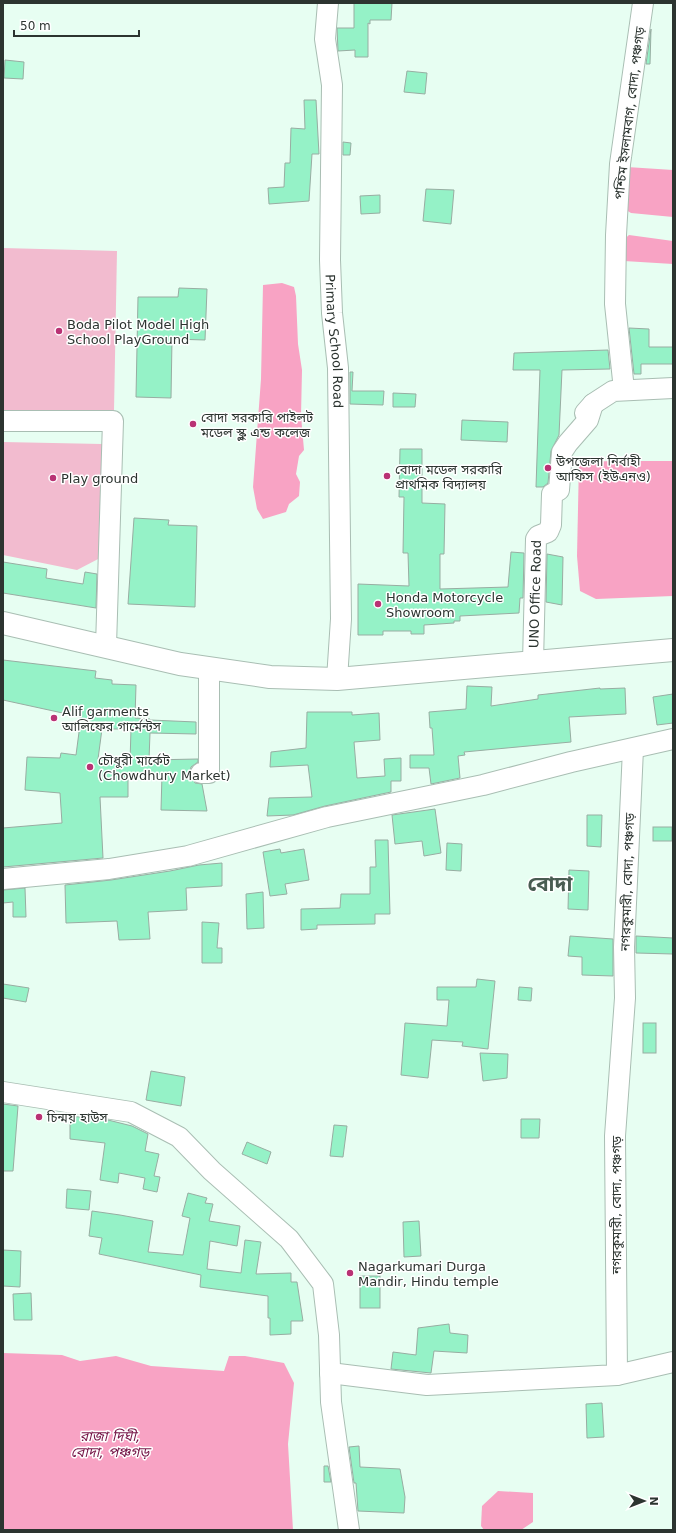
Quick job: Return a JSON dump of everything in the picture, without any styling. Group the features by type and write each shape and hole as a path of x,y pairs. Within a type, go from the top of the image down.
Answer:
{"highway":[{"path":"3,623 180,664 288,679 337,679 673,650"}],"street":[{"name":"Primary School Road","path":"328,3 325,40 332,84 330,260 332,313 338,368 341,619 337,679"},
{"name":"পশ্চিম ইসলামবাগ, বোদা, পঞ্চগড়","path":"624,390 615,304 616,235 620,164 643,3"},
{"path":"562,432 576,422 593,404 613,391 673,388"},
{"name":"UNO Office Road","path":"533,662 536,539 538,536 548,532 551,525 552,494 559,490 561,484 562,452 588,420 593,404"},
{"path":"3,421 114,421 106,646"},
{"path":"200,773 209,773 209,672"},
{"path":"3,879 109,869 188,856 261,829 483,785 571,762 673,739"},
{"name":"নগরকুমারী, বোদা, পঞ্চগড়","path":"616,1375 615,1136 624,998 624,947 633,749"},
{"path":"3,1092 131,1112 179,1137 212,1171 289,1239 323,1284 329,1335 331,1402 349,1530"},
{"path":"330,1373 427,1385 616,1375 673,1362"}],"shaded area":[{"name":"Boda Pilot Model High School PlayGround","path":"3,248 117,251 114,411 3,412"},
{"name":"Play ground","path":"3,442 102,444 102,557 77,570 3,555"}],"water":[{"path":"627,167 673,170 673,217 631,213 623,208"},
{"path":"629,235 673,241 673,264 624,261 621,242"},
{"path":"282,283 294,287 296,296 298,344 302,370 301,416 304,450 299,456 296,474 300,482 299,496 289,504 286,512 263,519 257,509 253,487 261,379 263,285"},
{"path":"673,461 673,596 596,599 580,591 577,556 579,462"},
{"name":"রাজা দিঘী, বোদা, পঞ্চগড়","path":"3,1353 62,1355 80,1361 116,1356 151,1366 224,1371 229,1356 245,1356 284,1363 294,1383 288,1444 293,1530 3,1530"},
{"path":"498,1491 533,1493 533,1522 521,1530 484,1530 481,1526 482,1506"}],"building":[{"path":"354,3 392,3 391,20 370,20 370,24 368,23 368,57 355,57 355,50 338,51 337,28 354,28"},
{"path":"651,29 650,64 646,64"},
{"path":"5,60 24,62 23,79 4,78"},
{"path":"407,71 427,73 425,94 404,92"},
{"path":"304,100 316,100 319,154 312,154 309,201 269,204 268,188 284,187 285,163 290,163 291,128 305,129"},
{"path":"343,142 351,143 350,155 343,155"},
{"path":"426,189 454,190 451,224 423,221"},
{"path":"380,195 380,213 361,214 360,196"},
{"path":"179,288 207,289 205,340 172,339 171,398 136,397 138,297 178,297"},
{"path":"629,328 649,329 649,347 673,347 673,364 641,364 641,374 634,374"},
{"path":"608,350 610,369 562,370 559,435 551,451 548,483 543,487 536,487 540,370 513,370 514,353"},
{"path":"350,372 353,372 352,391 384,391 383,405 350,404"},
{"path":"393,393 416,394 415,407 393,407"},
{"path":"462,420 508,422 507,442 461,440"},
{"path":"400,449 422,449 422,503 445,504 444,554 440,554 440,589 508,587 511,552 524,553 523,598 520,598 519,613 460,616 460,621 454,621 454,623 424,625 424,634 411,634 411,631 383,631 383,635 358,635 358,584 409,586 408,553 403,553 404,497 399,497"},
{"path":"134,518 169,520 168,525 197,526 195,607 128,604"},
{"path":"547,554 563,557 562,605 546,602"},
{"path":"3,562 47,569 46,578 83,584 85,572 97,574 96,608 3,593"},
{"path":"3,660 96,671 95,678 112,680 112,684 136,685 135,718 196,722 196,734 150,733 149,760 198,759 198,762 191,767 190,773 195,783 202,784 207,811 161,810 162,774 128,774 128,797 100,797 103,858 3,867 3,828 62,823 60,793 25,790 27,757 60,758 61,753 76,755 81,717 3,700","holes":["102,729 131,729 130,762 98,759"]},
{"path":"467,686 492,687 491,706 538,699 538,695 600,688 625,688 626,714 569,717 571,742 464,752 465,755 458,756 460,778 431,784 429,768 410,768 410,755 434,755 429,712 466,709"},
{"path":"673,694 673,723 657,725 653,697"},
{"path":"307,712 352,712 352,715 379,713 380,740 354,742 357,778 385,776 384,759 401,758 401,781 391,781 391,792 325,806 293,815 267,816 269,798 312,797 308,765 270,767 271,752 306,748"},
{"path":"435,809 441,853 424,856 422,841 395,844 392,815"},
{"path":"587,815 602,815 601,847 587,846"},
{"path":"653,827 672,827 672,841 653,841"},
{"path":"375,840 388,840 390,914 375,914 375,924 317,925 317,929 301,930 301,909 340,908 341,894 370,894 370,867 376,867"},
{"path":"447,843 462,844 461,871 446,870"},
{"path":"280,849 281,853 304,849 309,880 285,884 287,894 270,896 263,852"},
{"path":"222,863 222,886 186,888 187,910 148,912 150,939 119,940 117,921 66,923 65,885 111,880 199,865"},
{"path":"569,870 589,871 588,910 568,909"},
{"path":"25,888 26,917 13,917 13,902 3,903 3,890"},
{"path":"263,892 264,928 247,929 246,894"},
{"path":"202,922 219,923 217,948 222,948 222,963 202,963"},
{"path":"570,936 613,939 613,976 582,975 582,957 568,956"},
{"path":"636,936 673,938 673,954 636,953"},
{"path":"477,979 495,981 488,1049 462,1046 463,1042 432,1040 428,1078 401,1075 405,1023 447,1026 449,1000 437,1000 437,987 476,987"},
{"path":"3,984 29,988 26,1002 3,998"},
{"path":"519,987 532,988 531,1001 518,1000"},
{"path":"643,1023 656,1023 656,1053 643,1053"},
{"path":"480,1053 508,1054 507,1078 483,1081"},
{"path":"151,1071 185,1077 181,1106 146,1100"},
{"path":"3,1104 18,1106 13,1171 3,1171"},
{"path":"70,1116 108,1120 132,1126 148,1134 145,1151 159,1154 154,1176 160,1177 157,1192 143,1189 145,1178 119,1173 118,1183 100,1180 105,1143 70,1139"},
{"path":"521,1119 540,1119 539,1138 521,1138"},
{"path":"334,1125 347,1126 343,1157 330,1156"},
{"path":"247,1142 271,1152 267,1164 242,1154"},
{"path":"67,1189 91,1191 89,1210 66,1208"},
{"path":"188,1193 207,1198 205,1203 213,1204 209,1221 240,1226 237,1246 210,1241 207,1269 241,1273 245,1240 261,1242 256,1274 291,1273 291,1282 297,1282 303,1321 291,1321 291,1334 270,1335 268,1296 200,1287 201,1275 99,1254 102,1238 89,1236 92,1211 153,1221 148,1252 183,1255 190,1218 182,1216"},
{"path":"419,1221 421,1256 404,1257 403,1222"},
{"path":"3,1250 21,1251 20,1287 3,1286"},
{"path":"360,1276 380,1276 380,1308 360,1308"},
{"path":"31,1293 32,1320 14,1320 13,1294"},
{"path":"449,1324 450,1333 468,1335 467,1353 434,1351 431,1373 391,1369 393,1352 416,1355 418,1328"},
{"path":"602,1403 604,1437 587,1438 586,1404"},
{"path":"359,1446 360,1467 400,1469 405,1497 404,1513 358,1511 356,1483 354,1483 349,1447"},
{"path":"324,1466 328,1466 331,1482 324,1482"}],"place":[{"name":"Boda Pilot Model High School PlayGround","path":"59,331"},
{"name":"বোদা সরকারি পাইলট মডেল স্কুল এন্ড কলেজ","path":"193,424"},
{"name":"উপজেলা নির্বাহী আফিস (ইউএনও)","path":"548,468"},
{"name":"বোদা মডেল সরকারি প্রাথমিক বিদ্যালয়","path":"387,476"},
{"name":"Play ground","path":"53,478"},
{"name":"Honda Motorcycle Showroom","path":"378,604"},
{"name":"Alif garments আলিফের গার্মেন্টস","path":"54,718"},
{"name":"চৌধুরী মার্কেট (Chowdhury Market)","path":"90,767"},
{"name":"চিন্ময় হাউস","path":"39,1117"},
{"name":"Nagarkumari Durga Mandir, Hindu temple","path":"350,1273"}],"district":[{"name":"বোদা","path":"550,884"}]}
